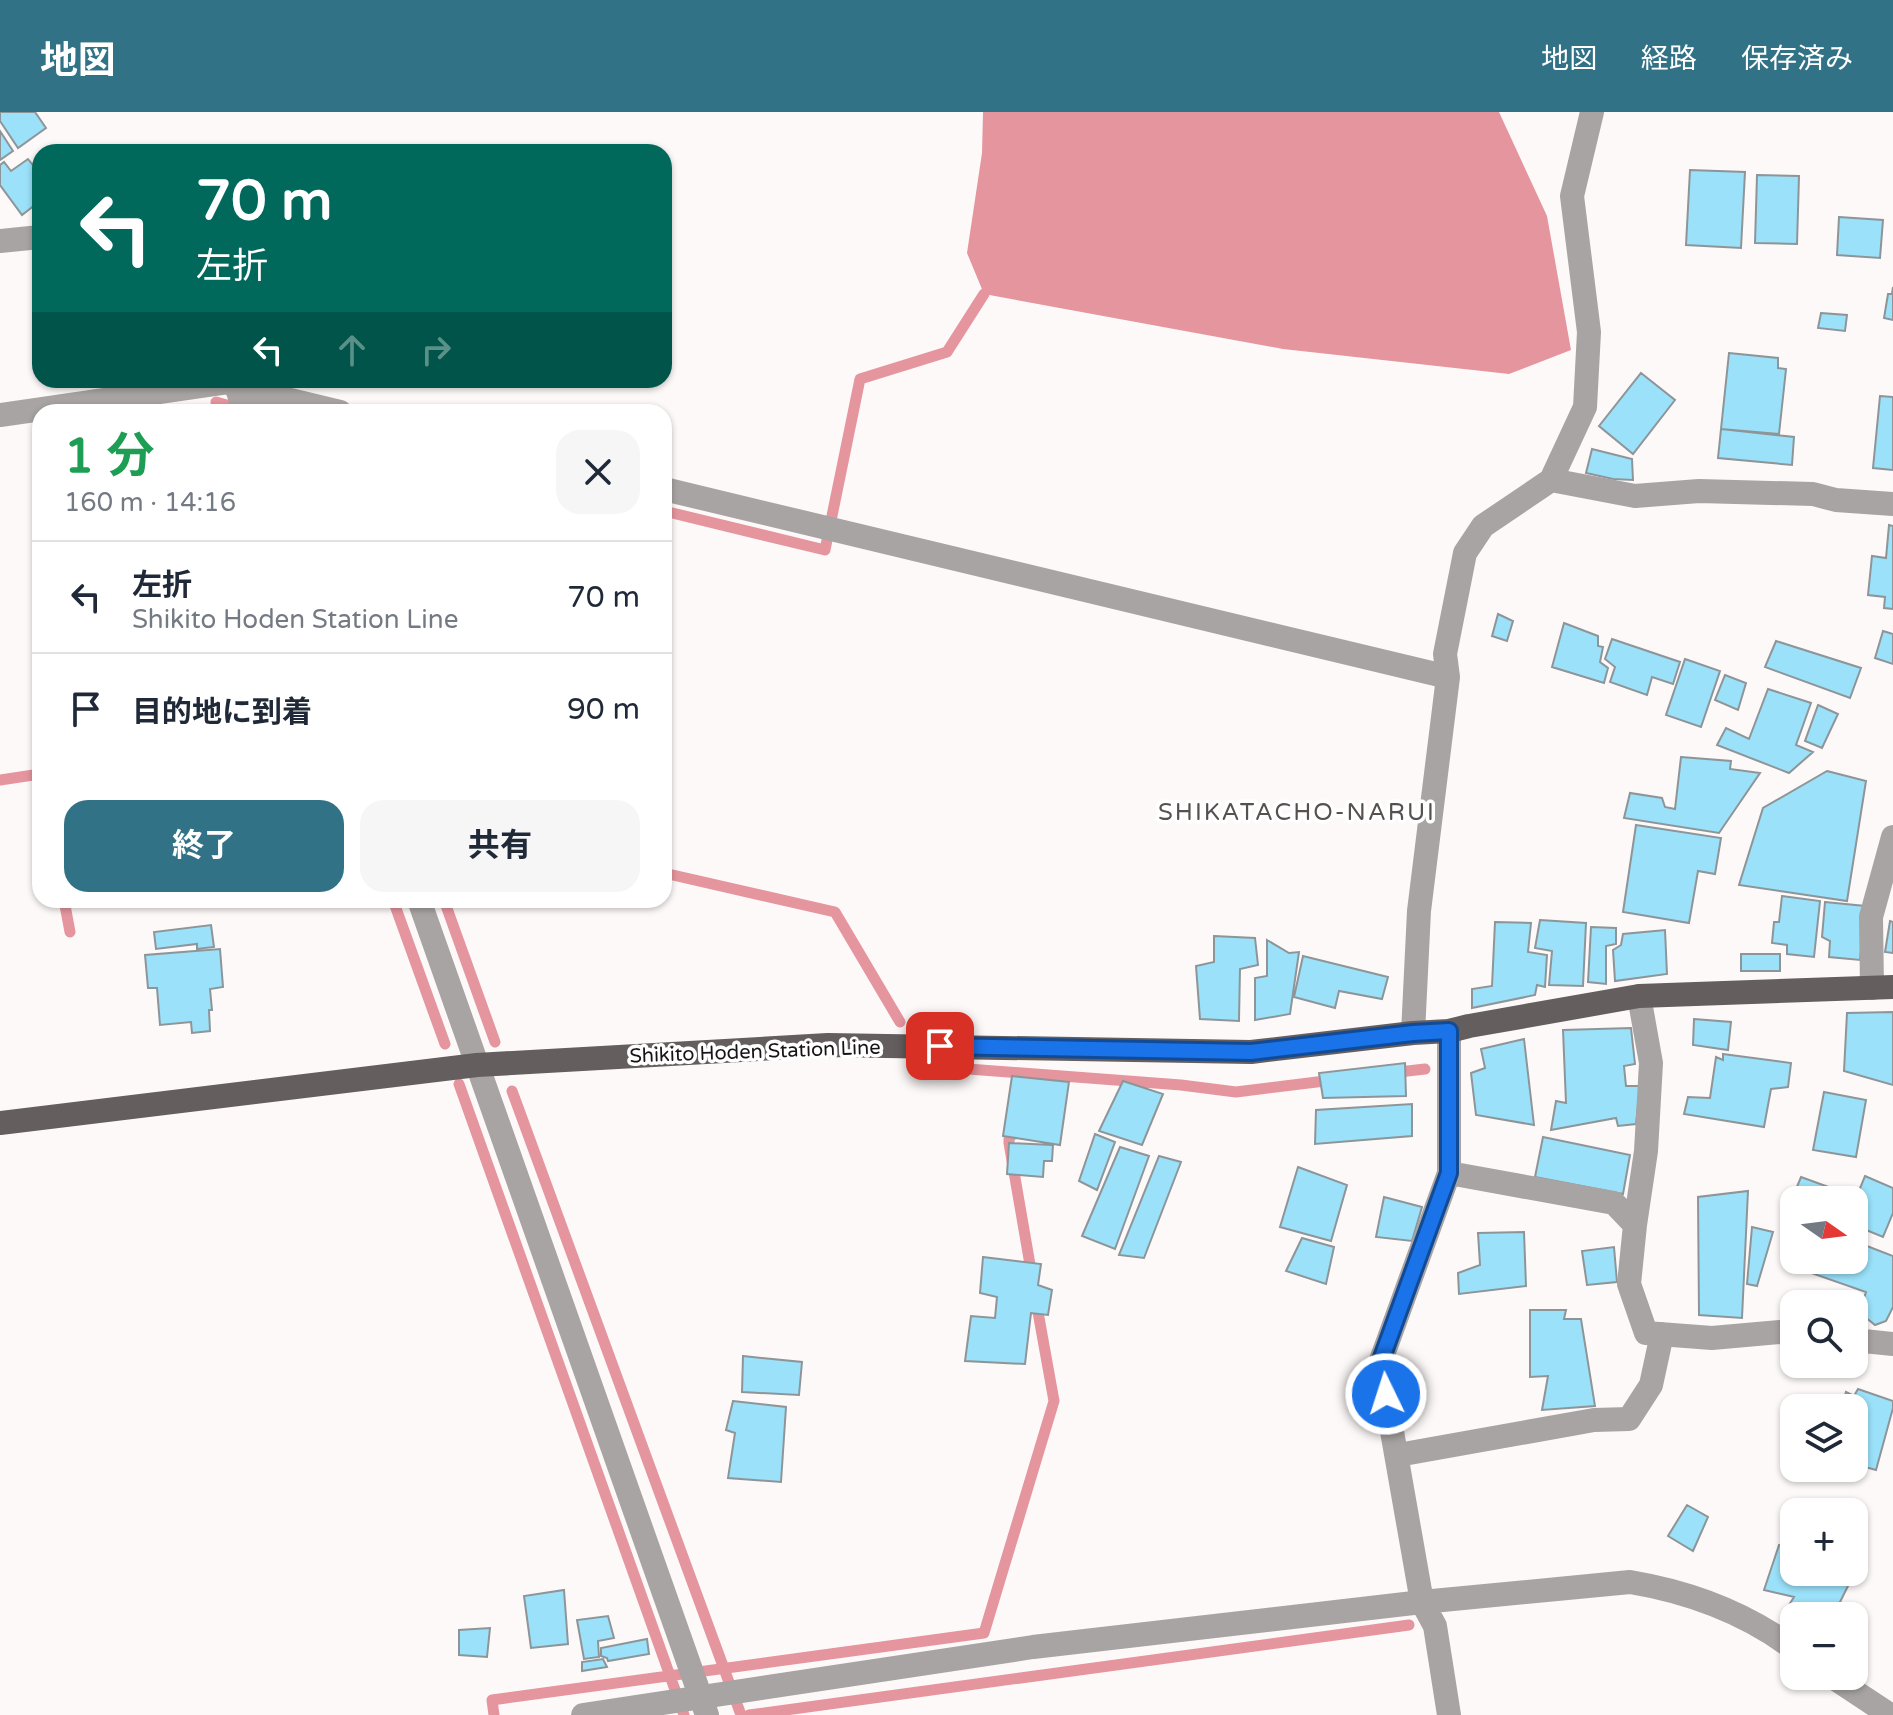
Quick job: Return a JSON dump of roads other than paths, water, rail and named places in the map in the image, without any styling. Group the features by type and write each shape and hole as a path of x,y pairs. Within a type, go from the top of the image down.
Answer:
{"main road":[{"name":"Shikito Hoden Station Line","path":"0,1123 477,1065 828,1045 1251,1052 1449,1031 1639,996 1882,987"}],"street":[{"path":"1413,1033 1419,911 1448,677 1445,654 1465,553 1483,526 1551,480 1585,407 1589,332 1572,196 1592,112"},
{"path":"0,241 32,238"},
{"path":"76,404 186,388"},
{"path":"249,388 307,404"},
{"path":"0,415 32,410"},
{"path":"1551,480 1635,496 1699,491 1813,494 1836,500 1893,504"},
{"path":"672,491 1448,677"},
{"path":"1882,987 1871,917 1893,837"},
{"path":"422,908 704,1707"},
{"path":"1639,996 1651,1063 1646,1151 1629,1284 1646,1333 1712,1338 1780,1332"},
{"path":"1449,1031 1449,1173 1380,1363 1422,1602 1435,1626 1449,1715"},
{"path":"1449,1173 1614,1203 1635,1225"},
{"path":"1398,1455 1594,1420 1629,1419 1651,1385 1662,1334"},
{"path":"1868,1341 1893,1344"},
{"path":"583,1715 704,1707 1033,1647 1422,1602 1630,1582 1664,1588 1736,1613 1780,1639"},
{"path":"1852,1690 1890,1715"}],"waterway":[{"path":"672,513 825,550 860,379 947,352 984,294"},
{"path":"217,404 223,404"},
{"path":"0,780 32,775"},
{"path":"672,875 835,912 900,1022"},
{"path":"66,908 70,932"},
{"path":"396,908 445,1044"},
{"path":"447,908 495,1042"},
{"path":"924,1058 928,1066 1236,1092 1333,1080"},
{"path":"1390,1073 1425,1069"},
{"path":"459,1084 684,1715"},
{"path":"512,1091 741,1715"},
{"path":"1018,1126 1009,1143 1032,1276"},
{"path":"494,1715 492,1700 984,1633 1054,1401 1036,1301"},
{"path":"749,1715 1409,1625"}],"district":[{"name":"SHIKATACHO-NARUI","path":"1297,812"}]}
